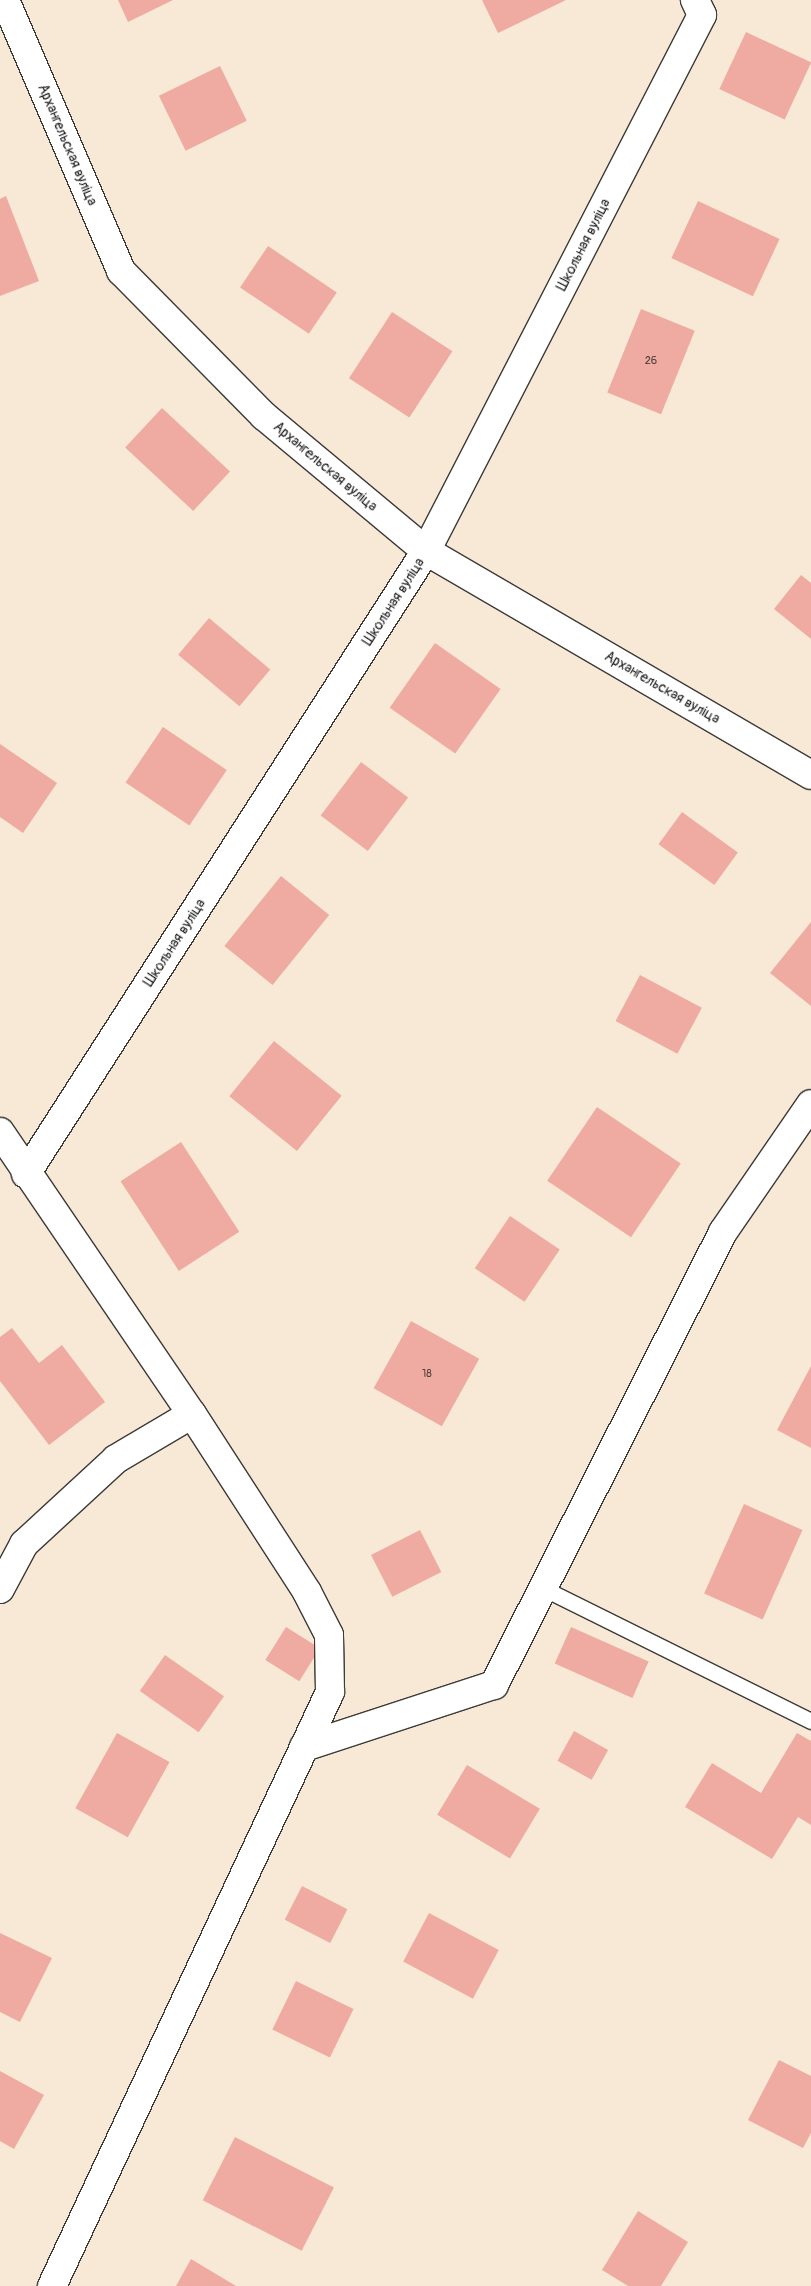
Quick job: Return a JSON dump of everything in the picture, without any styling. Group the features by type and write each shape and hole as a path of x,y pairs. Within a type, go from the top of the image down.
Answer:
{"street":[{"name":"Архангельская вуліца","path":"5,0 121,271 264,416 426,551 811,775"},
{"name":"Школьная вуліца","path":"26,1174 426,551 702,15 695,0"},
{"path":"304,1747 494,1685 722,1232 811,1104"},
{"path":"0,1132 26,1174 192,1414 307,1592 329,1635 330,1692 52,2286"},
{"path":"0,1589 24,1544 109,1465 192,1414"}],"lane":[{"path":"551,1592 811,1721"}],"building":[{"path":"118,0 173,0 128,22"},
{"path":"482,0 566,0 498,33"},
{"path":"746,32 811,62 785,120 719,89"},
{"path":"220,66 247,121 186,151 159,96"},
{"path":"6,196 39,281 0,296 0,199"},
{"path":"698,201 780,239 753,296 671,258"},
{"path":"268,246 337,292 309,334 240,287"},
{"path":"641,309 695,331 661,414 607,392"},
{"path":"392,312 452,351 409,417 349,378"},
{"path":"162,408 230,471 193,511 125,447"},
{"path":"801,575 811,583 811,639 774,609"},
{"path":"209,618 270,669 239,706 178,655"},
{"path":"435,643 501,689 455,754 390,708"},
{"path":"163,727 227,770 189,826 126,783"},
{"path":"0,744 57,783 23,833 0,817"},
{"path":"361,762 408,798 368,851 321,816"},
{"path":"682,812 738,853 714,885 658,844"},
{"path":"281,876 329,915 273,985 224,946"},
{"path":"811,922 811,1006 770,973"},
{"path":"640,975 702,1008 677,1054 616,1021"},
{"path":"274,1041 342,1096 297,1151 229,1096"},
{"path":"597,1107 681,1163 631,1237 547,1181"},
{"path":"181,1142 239,1232 179,1271 121,1181"},
{"path":"510,1216 560,1250 525,1302 475,1268"},
{"path":"411,1321 479,1359 442,1426 374,1388"},
{"path":"12,1328 39,1363 62,1345 105,1402 49,1445 0,1381 0,1337"},
{"path":"811,1366 811,1448 777,1430"},
{"path":"744,1504 802,1530 763,1620 704,1594"},
{"path":"420,1530 441,1572 392,1597 371,1555"},
{"path":"286,1627 320,1648 299,1681 265,1660"},
{"path":"571,1627 649,1662 632,1698 555,1664"},
{"path":"165,1655 224,1696 199,1732 140,1691"},
{"path":"574,1731 608,1750 592,1780 558,1761"},
{"path":"117,1733 169,1762 128,1837 75,1808"},
{"path":"797,1733 811,1741 811,1825 798,1817 772,1859 685,1807 712,1763 761,1793"},
{"path":"467,1765 540,1809 510,1858 437,1815"},
{"path":"302,1886 347,1909 330,1943 285,1920"},
{"path":"429,1913 499,1950 473,1999 403,1962"},
{"path":"0,1933 52,1958 20,2022 0,2012"},
{"path":"296,1981 354,2009 330,2058 272,2030"},
{"path":"779,2060 811,2076 811,2133 803,2148 748,2120"},
{"path":"0,2071 44,2095 14,2149 0,2141"},
{"path":"235,2137 334,2187 302,2251 203,2200"},
{"path":"638,2211 688,2242 661,2286 628,2286 602,2270"},
{"path":"191,2259 236,2286 176,2286"}]}
